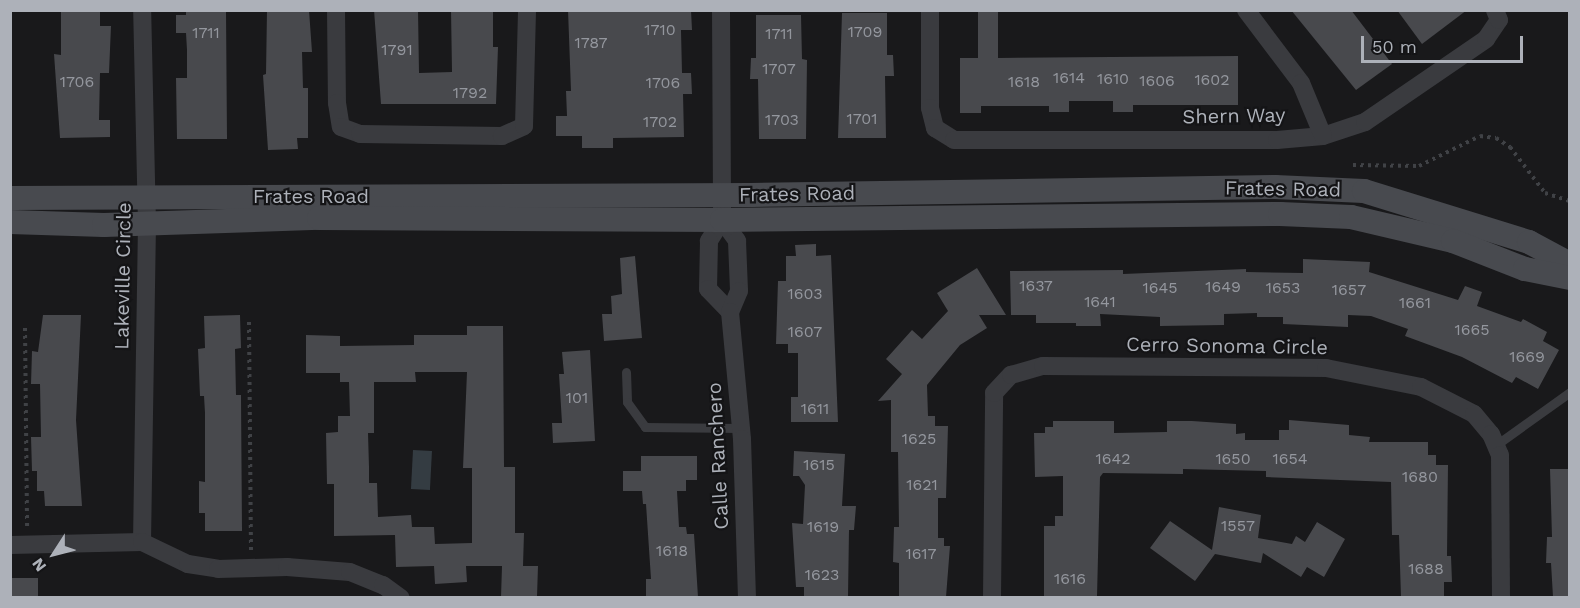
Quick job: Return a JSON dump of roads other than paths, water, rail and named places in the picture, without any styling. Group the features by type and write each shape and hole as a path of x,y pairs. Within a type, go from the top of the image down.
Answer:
{"street":[{"name":"Lakeville Circle","path":"142,10 147,197 142,542"},
{"path":"336,10 337,103 341,128 360,134 502,136 524,126 527,10"},
{"name":"Calle Ranchero","path":"720,10 722,220 737,241 739,291 730,312 741,428 747,597"},
{"name":"Shern Way","path":"930,10 930,108 935,128 954,140 1277,140 1323,136 1365,122 1486,39 1497,15"},
{"path":"1246,10 1301,84 1323,136"},
{"name":"Frates Road","path":"10,198 721,195 1275,187 1364,191 1529,242 1569,264"},
{"name":"Frates Road","path":"10,222 147,224 319,218 722,220 1174,212 1351,217 1453,241 1525,269 1569,278"},
{"name":"Calle Ranchero","path":"722,220 709,241 708,289 730,312"},
{"name":"Cerro Sonoma Circle","path":"992,597 991,422 994,393 1011,375 1043,366 1326,368 1421,387 1474,414 1496,444 1500,455 1501,597"},
{"path":"10,545 142,542 188,564 218,569 287,567 350,572 383,585 401,597"}],"lane":[{"path":"626,372 627,402 645,427 741,428"},
{"path":"1496,444 1569,392"}]}
